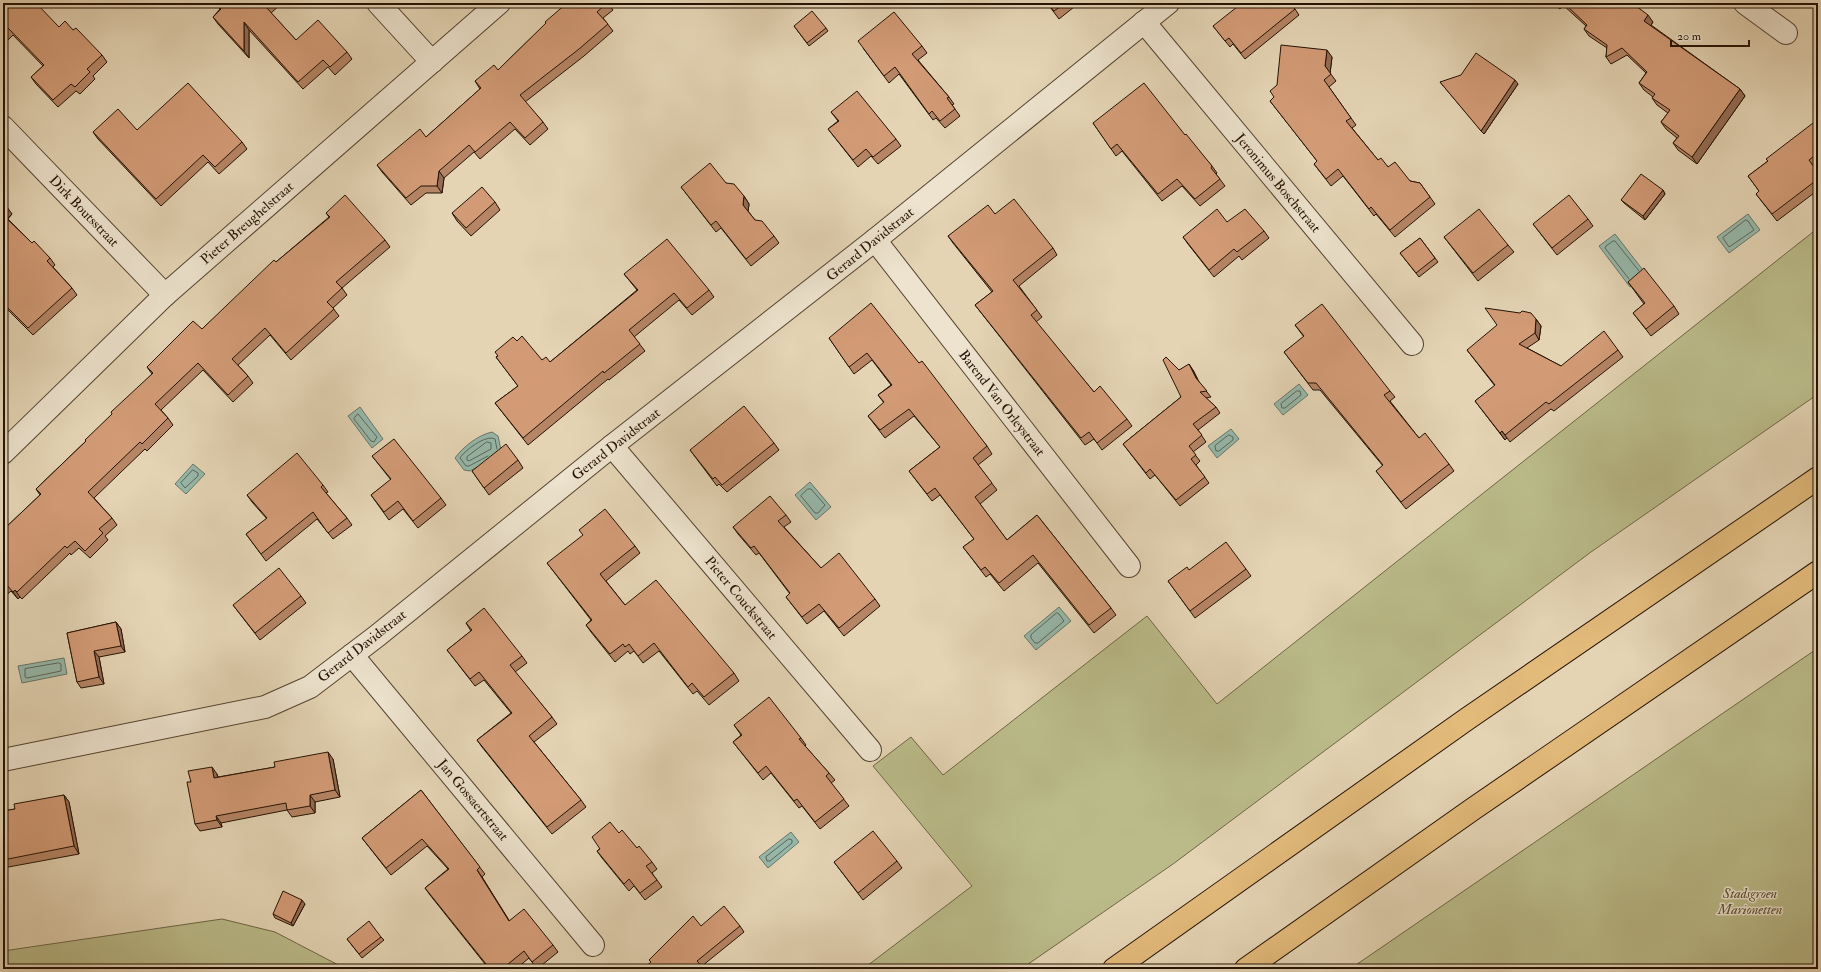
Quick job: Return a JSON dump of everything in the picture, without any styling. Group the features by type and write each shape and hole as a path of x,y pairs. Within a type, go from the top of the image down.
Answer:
{"highway":[{"path":"1114,969 1467,719 1818,478"},
{"path":"1246,969 1466,814 1818,572"}],"street":[{"path":"378,3 432,62"},
{"name":"Pieter Breughelstraat","path":"3,453 165,296 499,3"},
{"name":"Gerard Davidstraat","path":"3,760 265,707 310,687 612,446 875,240 1168,3"},
{"path":"1745,3 1786,33"},
{"name":"Jeronimus Boschstraat","path":"1144,22 1412,344"},
{"name":"Dirk Boutsstraat","path":"3,127 165,296"},
{"name":"Barend Van Orleystraat","path":"875,240 1129,566"},
{"name":"Pieter Couckstraat","path":"612,446 870,750"},
{"name":"Jan Gossaertstraat","path":"352,655 593,945"}],"green space":[{"path":"1818,228 1818,394 1591,552 1173,864 1021,969 863,969 972,886 873,766 911,737 943,775 1147,616 1217,704"},
{"name":"Stadsgroen Marionetten","path":"1818,648 1818,969 1350,969"},
{"path":"222,919 275,932 346,969 3,969 3,951"}],"water":[{"path":"1748,214 1760,230 1729,253 1717,237"},
{"path":"1615,234 1646,274 1630,287 1599,246"},
{"path":"1299,384 1308,395 1283,415 1274,404"},
{"path":"360,407 383,439 372,448 348,416"},
{"path":"1231,429 1239,439 1217,458 1208,446"},
{"path":"492,432 498,436 501,450 499,455 470,471 464,470 455,458 471,442"},
{"path":"193,464 205,474 186,494 175,484"},
{"path":"810,482 831,507 816,520 795,495"},
{"path":"1059,607 1071,621 1036,650 1024,636"},
{"path":"64,658 67,674 22,683 18,666"},
{"path":"791,832 799,842 768,868 759,857"}],"building":[{"path":"3,3 36,3 59,27 65,21 73,30 76,28 102,55 87,69 90,72 75,87 71,84 53,100 31,77 44,65 8,28 3,33"},
{"path":"216,3 269,3 266,7 296,40 318,20 347,52 330,67 323,60 298,82 244,22 244,51 213,17 221,9"},
{"path":"567,3 607,3 597,12 608,24 579,49 520,95 543,122 525,138 510,122 475,152 469,145 439,171 437,186 421,186 406,198 377,165 420,129 426,137 481,88 475,81 494,65 498,70 546,23 545,22"},
{"path":"1047,3 1065,3 1054,11"},
{"path":"1242,3 1290,3 1295,9 1241,53 1229,38 1225,41 1213,26"},
{"path":"1564,3 1632,3 1648,15 1644,21 1740,89 1692,157 1673,143 1679,136 1661,122 1670,110 1652,98 1655,94 1639,83 1647,72 1622,48 1606,57 1607,45 1584,29 1587,25"},
{"path":"812,11 826,28 807,43 794,26"},
{"path":"894,12 922,46 912,54 949,97 947,98 955,109 940,121 932,111 929,114 895,67 884,76 858,41"},
{"path":"1281,45 1327,50 1325,66 1331,74 1324,80 1351,118 1346,121 1378,160 1381,158 1388,167 1395,162 1410,181 1420,183 1430,197 1390,230 1371,207 1369,209 1338,169 1326,179 1314,164 1317,161 1270,101 1274,97 1270,91 1277,85"},
{"path":"1476,53 1515,80 1481,131 1440,82 1461,75"},
{"path":"188,83 242,142 215,167 203,155 156,199 93,132 118,109 137,130"},
{"path":"1144,83 1185,135 1186,134 1212,166 1211,168 1220,179 1195,199 1177,179 1158,194 1117,144 1111,149 1093,123"},
{"path":"857,91 896,139 873,157 866,149 853,160 828,129 839,121 831,112"},
{"path":"1817,120 1818,153 1809,160 1818,173 1818,179 1772,214 1756,194 1759,191 1748,176 1768,161 1766,159"},
{"path":"710,163 726,183 734,184 744,196 743,205 755,220 762,221 774,236 746,259 716,221 711,225 681,187"},
{"path":"1641,174 1663,190 1643,216 1621,200"},
{"path":"482,187 495,202 466,228 452,213"},
{"path":"345,195 385,240 336,282 342,288 327,302 334,309 286,353 265,328 232,359 248,376 228,395 198,363 155,404 168,418 142,444 140,442 88,492 112,518 99,529 103,533 85,551 75,541 67,548 65,546 17,592 15,590 13,592 6,584 3,586 3,530 41,494 36,489 86,441 85,440 112,414 111,412 153,373 147,367 193,321 202,329 274,260 276,262 330,217 326,213"},
{"path":"1569,195 1588,219 1552,248 1533,224"},
{"path":"1014,199 1053,248 1013,280 1037,310 1031,315 1094,392 1100,386 1127,419 1097,443 1089,432 1081,438 975,305 993,291 948,236 988,205 995,214"},
{"path":"3,204 7,207 3,211"},
{"path":"1217,209 1227,222 1245,209 1264,231 1237,252 1234,249 1209,270 1183,237"},
{"path":"1479,209 1508,245 1473,273 1444,237"},
{"path":"3,215 32,243 34,241 50,258 47,261 72,288 28,328 3,303"},
{"path":"1420,238 1435,258 1416,273 1400,253"},
{"path":"667,239 709,290 687,308 674,293 629,330 640,344 604,373 603,371 523,438 495,403 518,386 496,357 498,356 495,352 513,337 517,341 522,336 542,360 546,357 550,362 638,290 624,274"},
{"path":"1644,268 1674,306 1646,329 1633,313 1645,303 1628,282"},
{"path":"871,303 919,363 922,361 987,446 973,458 992,483 975,497 1007,540 1037,515 1111,608 1089,625 1033,555 999,583 985,567 981,570 963,547 974,539 935,488 927,494 909,471 940,447 909,409 880,430 868,416 884,402 878,395 892,385 867,353 849,367 829,338"},
{"path":"1322,304 1390,391 1384,395 1419,438 1425,433 1449,464 1401,502 1376,471 1383,465 1316,383 1308,383 1284,352 1304,336 1295,325"},
{"path":"1485,308 1531,313 1536,319 1535,333 1519,344 1561,366 1604,331 1618,350 1549,404 1546,402 1505,435 1502,431 1500,433 1475,401 1495,385 1467,350 1497,325"},
{"path":"1166,357 1179,370 1189,364 1196,378 1207,391 1200,392 1216,407 1193,424 1202,435 1189,446 1196,455 1191,459 1205,477 1176,500 1150,469 1146,473 1123,444 1181,397 1163,360"},
{"path":"744,406 774,443 722,485 715,477 713,479 690,450"},
{"path":"394,439 441,498 413,521 398,501 384,512 371,495 391,479 372,456"},
{"path":"506,444 518,460 484,488 472,471"},
{"path":"297,453 323,485 321,487 347,518 328,533 313,512 261,554 246,534 267,518 247,495"},
{"path":"770,496 786,515 778,521 821,568 839,553 875,599 839,628 819,604 802,617 786,597 790,593 754,546 751,548 733,527"},
{"path":"605,509 635,546 600,574 625,605 656,580 734,673 704,697 692,683 688,687 654,643 638,656 629,644 625,647 623,644 610,654 586,625 592,620 547,563 583,535 579,530"},
{"path":"1226,542 1246,569 1190,611 1168,581 1187,567 1189,570"},
{"path":"279,568 301,596 255,633 233,605"},
{"path":"484,608 522,656 510,665 552,717 529,736 581,800 547,827 477,740 512,713 479,672 470,679 447,650 472,630 466,623"},
{"path":"116,622 121,646 94,651 99,677 77,682 67,633"},
{"path":"769,697 801,738 799,739 829,773 826,776 844,799 815,822 797,799 794,801 766,766 758,773 733,742 742,735 734,725"},
{"path":"328,752 335,790 310,795 310,806 287,810 286,803 216,816 217,820 195,824 187,782 191,782 188,771 212,767 214,778 275,767 274,762"},
{"path":"421,790 480,867 477,870 509,921 524,909 553,945 532,962 524,951 502,969 490,969 425,888 449,869 422,839 386,868 362,838"},
{"path":"64,795 74,846 3,860 3,811 15,809 14,804"},
{"path":"610,822 619,833 622,830 637,848 639,846 652,862 646,866 657,880 640,893 629,879 624,884 597,851 600,849 592,837"},
{"path":"873,831 897,861 858,893 834,862"},
{"path":"283,891 302,900 291,923 273,914"},
{"path":"724,906 740,926 697,961 704,969 643,969 651,962 649,960 693,916 701,926"},
{"path":"369,921 381,937 359,954 347,939"}]}
